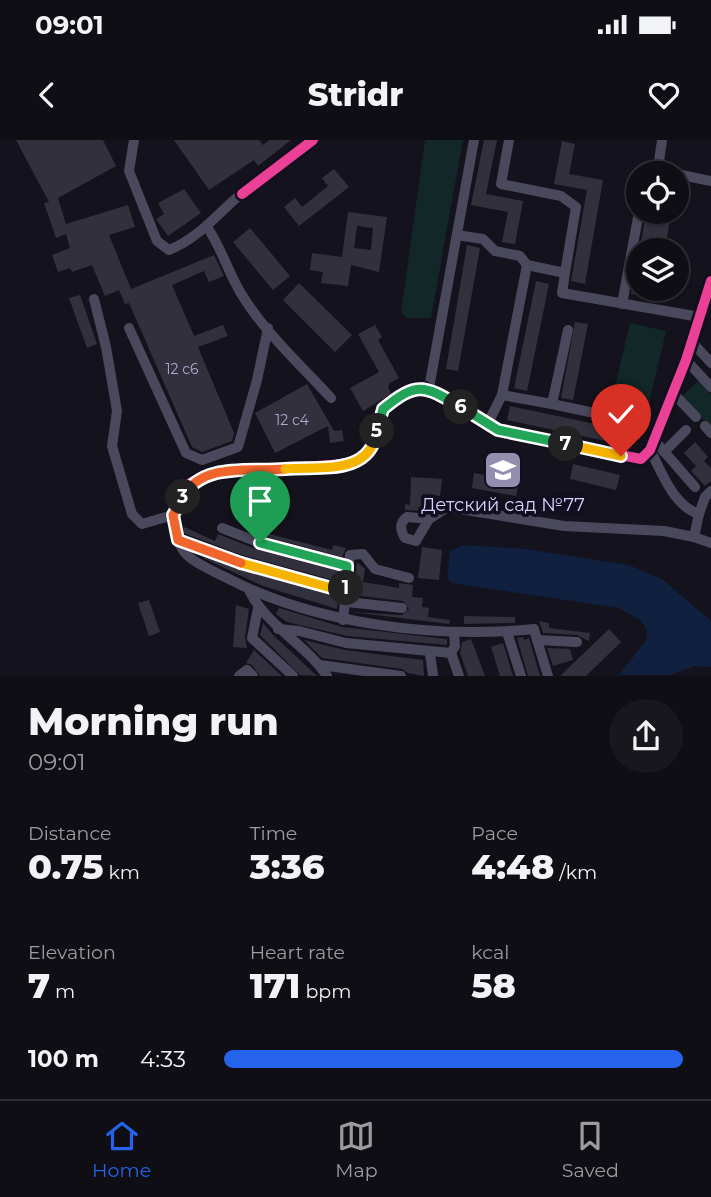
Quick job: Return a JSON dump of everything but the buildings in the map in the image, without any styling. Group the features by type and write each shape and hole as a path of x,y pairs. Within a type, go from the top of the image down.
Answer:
{"street":[{"path":"134,140 129,171 157,241 169,250 186,243 207,227 242,194 313,140"},
{"path":"429,388 474,140"},
{"path":"509,140 501,184 561,196 576,206 562,292 700,317"},
{"path":"656,161 662,140"},
{"path":"689,176 711,181"},
{"path":"622,304 637,224"},
{"path":"207,227 223,252 239,289 268,328 331,398"},
{"path":"457,235 483,239 495,251 520,256 527,265 565,273"},
{"path":"488,423 502,395 527,265"},
{"path":"548,676 534,629 454,632 343,620 249,590 188,555 178,540 173,515 190,483 208,474 357,463 374,446 383,409 410,390 429,388 498,430 641,459 652,445 686,360 710,289"},
{"path":"94,299 117,411 112,446 132,514 142,524 173,515"},
{"path":"129,328 186,453 202,460 238,447 268,328"},
{"path":"552,404 568,330"},
{"path":"692,342 711,363"},
{"path":"686,360 711,387"},
{"path":"673,393 696,417"},
{"path":"502,395 599,414"},
{"path":"664,452 685,430"},
{"path":"652,445 664,452 695,486"},
{"path":"652,445 676,498 699,514"},
{"path":"694,537 705,497 711,491"},
{"path":"429,519 448,507 564,526 664,531 711,543"},
{"path":"222,528 260,543 347,566"},
{"path":"178,540 346,597 402,608"},
{"path":"343,620 350,555 363,554 375,569 409,578"},
{"path":"249,590 258,608 320,665 327,676"},
{"path":"258,608 252,638 293,676"},
{"path":"278,629 299,631 346,643 430,654 451,653"},
{"path":"454,632 455,646 451,653 459,676"},
{"path":"507,632 521,676"},
{"path":"537,640 577,642"},
{"path":"430,654 433,675"},
{"path":"320,665 401,676"},
{"path":"239,676 247,670 253,676"}],"green space":[{"path":"425,140 463,140 431,318 406,318 401,312"},
{"path":"630,323 666,331 646,416 610,407"},
{"path":"698,381 711,394 711,427 681,397"}],"water":[{"path":"464,545 526,549 629,565 662,579 711,621 711,667 695,666 670,675 619,675 647,639 647,629 640,620 619,608 451,583 447,578 450,551"}],"cycle path":[{"path":"242,194 313,140"},
{"path":"173,515 190,483 208,474 357,463 374,446 383,409 410,390 422,387 498,430 641,459 650,450 686,360 711,281"}],"place":[{"name":"Детский сад №77","path":"503,470"}],"route":[{"path":"260,543 347,566 346,592 240,562 178,540 173,515 190,483 208,474 362,461 376,443 383,409 415,388 429,388 498,430 621,456"}]}
